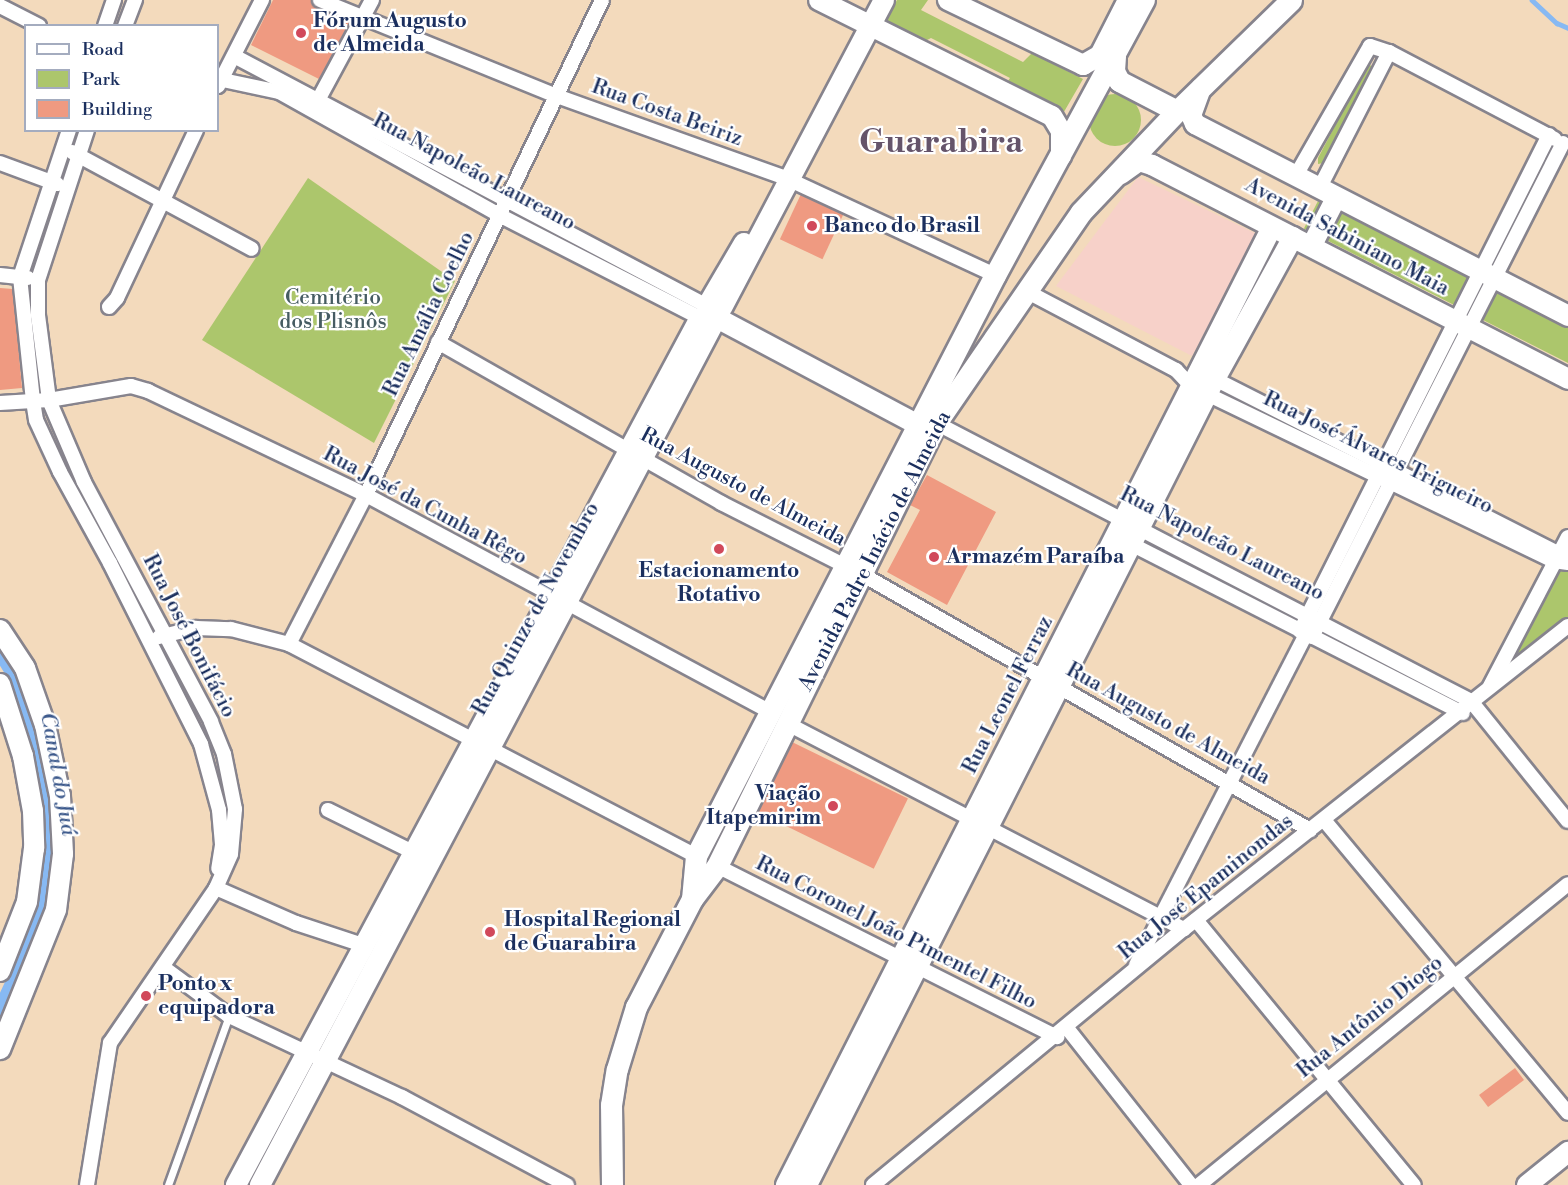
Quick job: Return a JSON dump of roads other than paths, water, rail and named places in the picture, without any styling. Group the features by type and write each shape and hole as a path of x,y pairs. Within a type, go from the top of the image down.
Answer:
{"main road":[{"name":"Avenida Padre Inácio de Almeida","path":"612,1185 611,1105 622,1051 636,1007 692,899 717,866 788,724 855,571 927,424 995,275 1060,160 1144,0"},
{"name":"Avenida Padre Inácio de Almeida","path":"927,424 1026,291 1081,212 1177,111 1292,0"},
{"path":"1114,56 1114,72 1119,81 1177,111"},
{"path":"995,275 1004,267 1016,267 1025,274 1026,291"},
{"name":"Avenida Padre Inácio de Almeida","path":"692,899 696,856 770,711 855,571"},
{"path":"770,711 769,721 773,726 783,728 788,724"},
{"path":"696,856 704,848 712,849 718,858 717,866"}],"street":[{"path":"106,24 114,0"},
{"path":"126,24 135,0"},
{"path":"219,80 262,0"},
{"name":"Rua Costa Beiriz","path":"320,0 362,20 554,95 788,179 995,275"},
{"path":"313,112 372,0"},
{"name":"Rua Amália Coelho","path":"289,644 366,495 506,202 554,95 602,0"},
{"path":"819,0 1052,116 1061,131 1060,160"},
{"name":"Rua Quinze de Novembro","path":"260,1185 326,1062 482,742 639,454 709,314 783,196 788,179 884,0"},
{"path":"948,0 1077,63 1096,60 1128,0"},
{"path":"0,6 35,24"},
{"path":"1295,177 1366,48 1389,52 1566,144 1487,275"},
{"path":"1318,189 1389,52"},
{"name":"Rua Napoleão Laureano","path":"234,56 319,98 709,314"},
{"name":"Rua Napoleão Laureano","path":"219,82 279,92 499,215 709,314 927,424 1127,532 1306,634 1456,713 1480,715"},
{"name":"Avenida Sabiniano Maia","path":"1201,88 1191,115 1194,124 1568,316"},
{"path":"20,278 50,181 68,132"},
{"name":"Rua José Bonifácio","path":"86,132 38,280 38,315 49,400 84,482 165,634 224,754 235,809 216,888 110,1043 87,1185"},
{"path":"109,307 117,298 195,132"},
{"path":"1306,634 1321,622 1397,476 1549,135"},
{"path":"63,147 252,249"},
{"name":"Avenida Sabiniano Maia","path":"1105,187 1139,161 1216,195 1272,227 1312,245 1568,379"},
{"path":"0,163 68,189"},
{"path":"1312,245 1336,198"},
{"name":"Rua Leonel Ferraz","path":"786,1185 909,961 1204,383 1272,227"},
{"name":"Rua Leonel Ferraz","path":"1204,383 1293,237"},
{"path":"0,275 38,280"},
{"name":"Rua José Bonifácio","path":"20,278 33,401 55,461 110,563 201,744 219,810 226,853 208,901"},
{"name":"Rua José Álvares Trigueiro","path":"1026,291 1176,370 1563,559"},
{"path":"1130,975 1162,917 1306,634 1308,615 1382,470 1463,325"},
{"name":"Rua Augusto de Almeida","path":"438,342 639,454 721,503 855,571 1051,683 1230,781 1310,830"},
{"name":"Rua José da Cunha Rêgo","path":"0,403 49,400 137,386 366,495 558,601 770,711"},
{"name":"Rua Napoleão Laureano","path":"1127,532 1308,615 1471,702 1568,822"},
{"path":"1488,690 1563,559 1568,537"},
{"path":"110,563 123,556"},
{"name":"Rua José Epaminondas","path":"873,1185 1062,1032 1184,929 1568,626"},
{"path":"150,642 165,634 196,628 231,629 289,644 482,742 696,856"},
{"path":"0,630 25,668 45,725 60,796 63,854 56,910 0,1049"},
{"path":"0,684 23,756 33,812 34,849 27,902 0,971"},
{"path":"788,724 980,821 1184,929"},
{"name":"Rua Quinze de Novembro","path":"236,1185 415,853 482,742"},
{"path":"328,810 415,853"},
{"path":"1324,820 1568,1113"},
{"name":"Rua Coronel João Pimentel Filho","path":"717,866 909,961 1062,1032"},
{"name":"Rua Antônio Diogo","path":"1199,1185 1326,1079 1568,884"},
{"path":"216,888 296,923 366,946"},
{"path":"1196,920 1414,1185"},
{"name":"Rua Leonel Ferraz","path":"807,1185 909,961"},
{"path":"163,967 229,1016 402,1097 538,1172 567,1185"},
{"path":"1062,1032 1191,1185"},
{"path":"1527,1185 1568,1152"},
{"path":"531,1185 538,1172"}],"lane":[{"path":"168,1185 229,1016"}],"waterway":[{"path":"1532,0 1557,23 1568,28"},
{"name":"Canal do Juá","path":"0,652 13,673 30,727 51,834 45,890 32,940 0,1009"}],"place":[{"name":"Fórum Augusto de Almeida","path":"301,33"},
{"name":"Banco do Brasil","path":"812,226"},
{"name":"Estacionamento Rotativo","path":"719,549"},
{"name":"Armazém Paraíba","path":"934,557"},
{"name":"Viação Itapemirim","path":"833,806"},
{"name":"Hospital Regional de Guarabira","path":"490,932"},
{"name":"Ponto x equipadora","path":"146,996"}],"district":[{"name":"Guarabira","path":"941,143"}],"park label":[{"name":"Cemitério dos Plisnôs","path":"333,310"}]}
